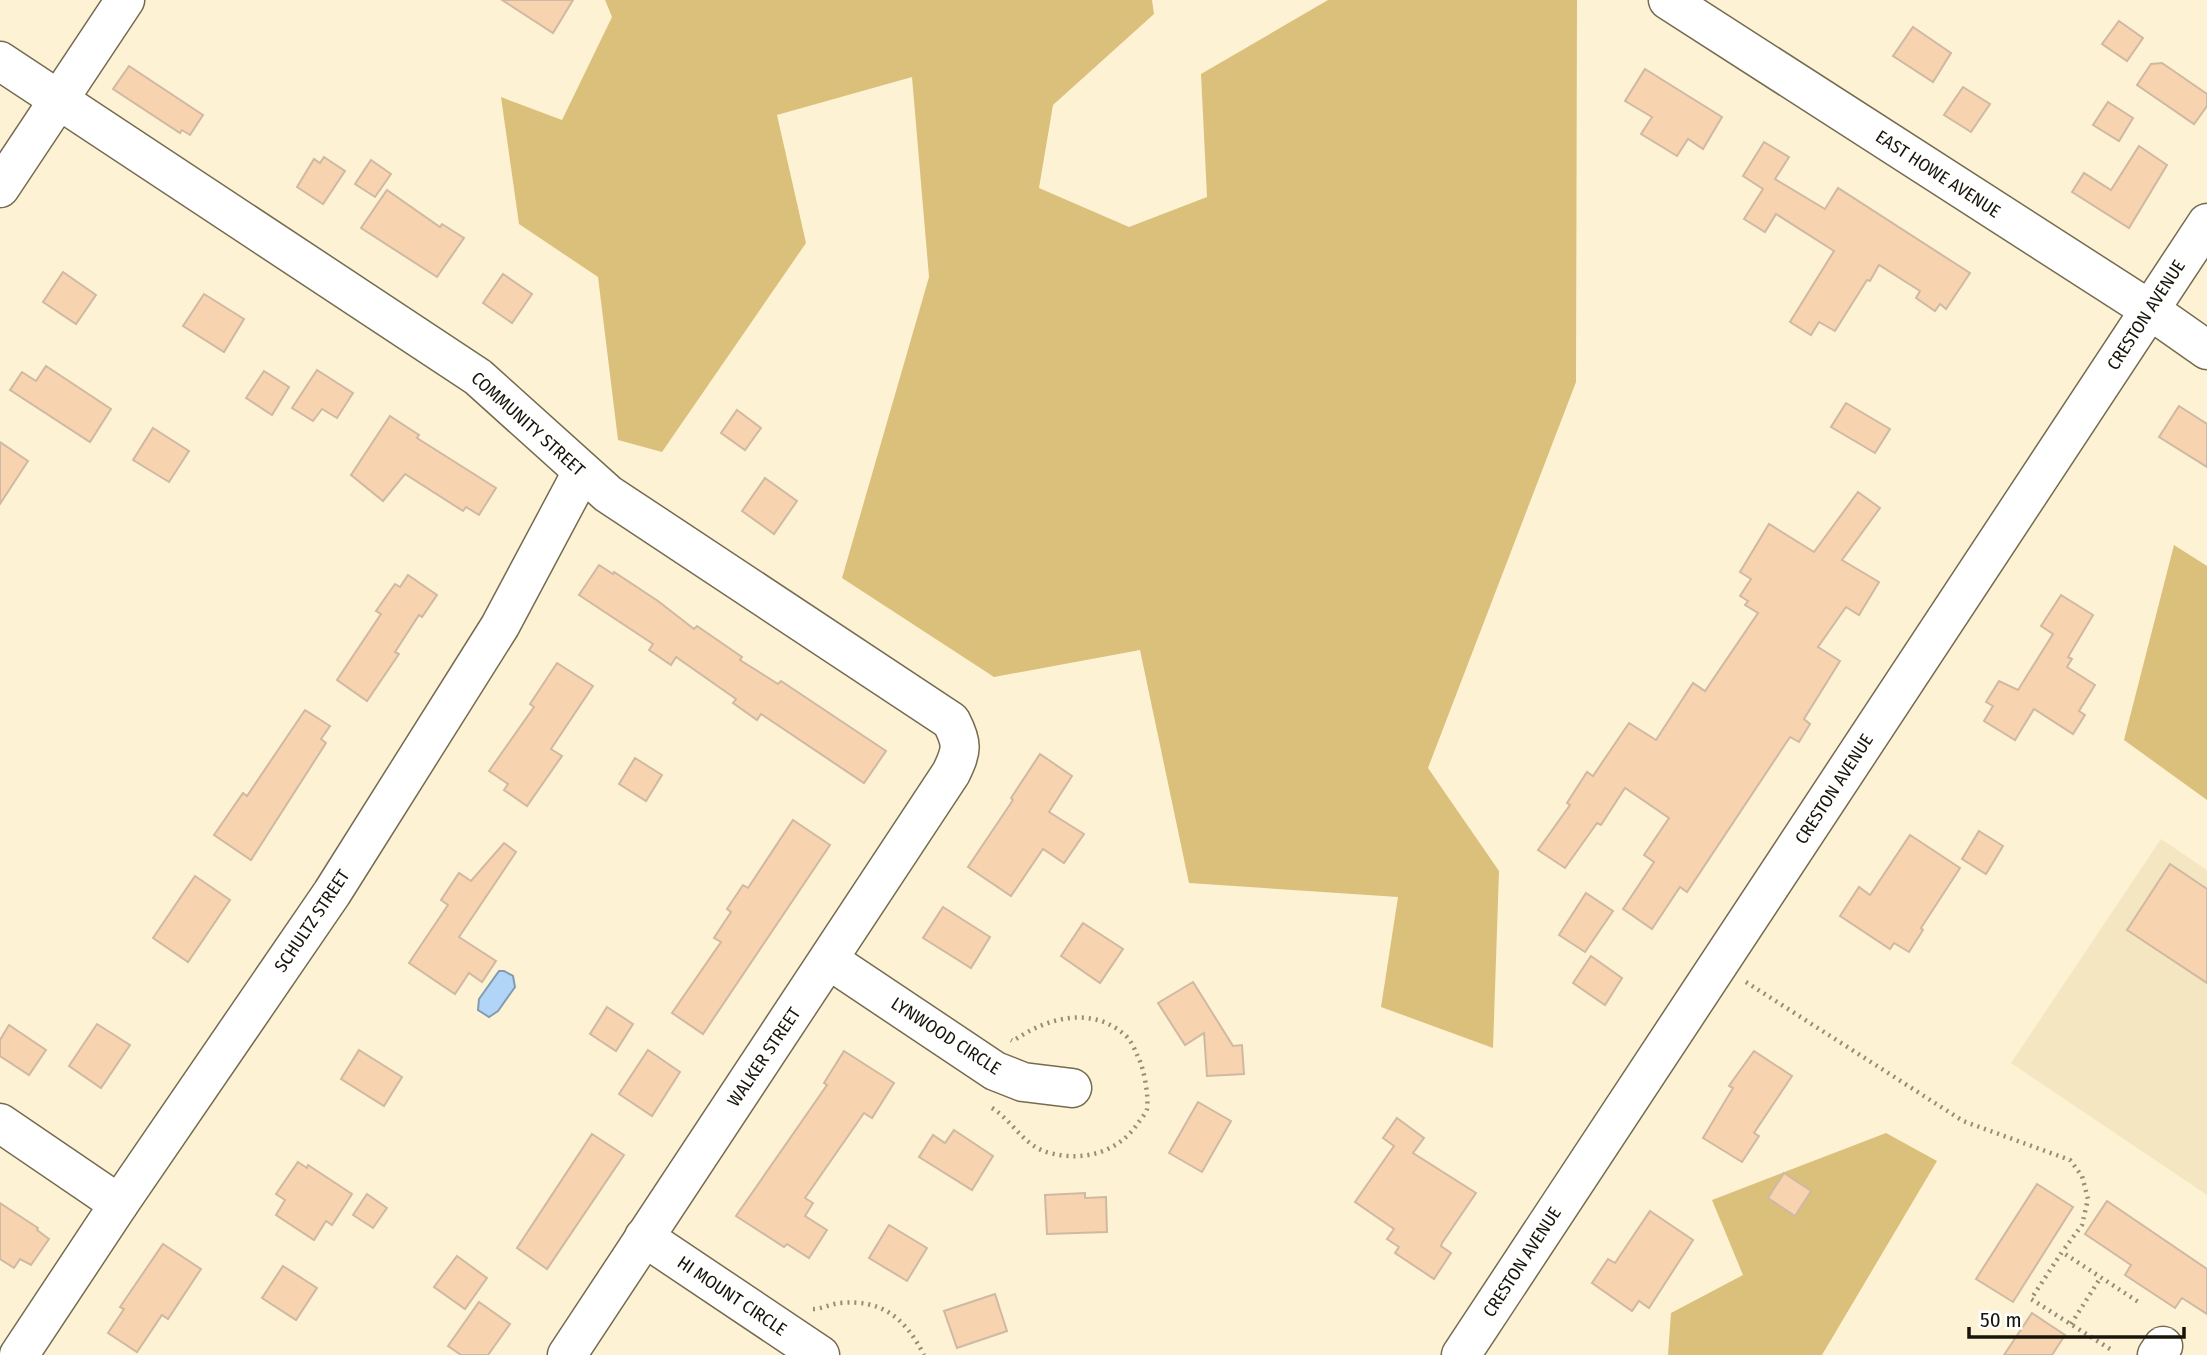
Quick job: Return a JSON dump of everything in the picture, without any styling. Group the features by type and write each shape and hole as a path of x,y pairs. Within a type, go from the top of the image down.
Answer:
{"street":[{"path":"0,188 125,0"},
{"name":"EAST HOWE AVENUE","path":"1668,0 2150,310 2207,350"},
{"name":"COMMUNITY STREET","path":"0,61 478,377 608,494 951,721 960,739 958,758"},
{"name":"CRESTON AVENUE","path":"1461,1355 2207,223"},
{"name":"SCHULTZ STREET","path":"16,1350 332,893 499,626 582,472"},
{"name":"WALKER STREET","path":"567,1355 829,960 951,773 958,758"},
{"name":"LYNWOOD CIRCLE","path":"829,960 995,1071 1023,1082 1072,1088"},
{"path":"0,1123 119,1204"},
{"name":"HI MOUNT CIRCLE","path":"644,1237 820,1355"}],"path":[{"path":"1718,965 1963,1121 2070,1160 2082,1176 2088,1199 2082,1224 2031,1299 2110,1349"},
{"path":"2062,1252 2140,1303"},
{"path":"2071,1324 2101,1277"},
{"path":"803,1302 814,1310 837,1303 868,1303 900,1319 924,1355"}],"shaded area":[{"path":"605,0 1152,0 1154,14 1053,105 1039,188 1129,227 1207,197 1201,74 1328,0 1577,0 1576,382 1428,768 1499,871 1493,1048 1381,1007 1398,897 1189,883 1140,650 994,677 842,578 929,277 912,77 777,115 806,243 662,452 618,440 598,277 519,224 501,97 562,120 612,17"},
{"path":"2174,545 2207,566 2207,800 2124,740"},
{"path":"2161,839 2207,870 2207,1195 2011,1063"},
{"path":"1886,1133 1937,1161 1822,1355 1668,1355 1671,1313 1743,1275 1712,1200"}],"water":[{"path":"499,971 513,976 515,987 498,1011 489,1017 478,1010 479,999"}],"building":[{"path":"502,0 573,0 553,33"},
{"path":"2119,21 2143,38 2127,61 2102,44"},
{"path":"1913,27 1951,53 1933,82 1893,56"},
{"path":"2162,63 2207,94 2207,106 2194,124 2137,85 2151,64"},
{"path":"129,66 203,115 190,135 182,130 180,133 113,89"},
{"path":"1645,69 1722,117 1703,149 1688,139 1677,156 1641,134 1652,117 1625,101"},
{"path":"1963,87 1990,104 1971,132 1944,115"},
{"path":"2108,102 2133,118 2119,141 2093,125"},
{"path":"1764,142 1789,157 1775,179 1825,209 1838,188 1970,273 1946,309 1940,304 1935,311 1916,298 1920,291 1879,265 1835,331 1819,322 1811,335 1790,322 1834,251 1776,214 1765,232 1744,219 1763,189 1743,176"},
{"path":"2139,146 2167,165 2129,228 2072,192 2084,173 2111,190"},
{"path":"324,157 345,171 323,204 297,187 314,159 320,163"},
{"path":"371,160 391,174 375,197 355,184"},
{"path":"387,190 440,227 442,224 464,238 437,277 361,228"},
{"path":"63,272 96,295 76,324 43,302"},
{"path":"503,274 532,294 512,323 483,303"},
{"path":"204,294 244,319 224,352 183,326"},
{"path":"46,366 111,409 90,442 10,390 22,372 36,381"},
{"path":"317,370 353,393 337,418 322,409 313,421 292,408"},
{"path":"264,371 289,387 272,415 246,398"},
{"path":"1846,403 1890,429 1875,453 1831,427"},
{"path":"2179,406 2207,424 2207,467 2159,437"},
{"path":"737,410 761,428 745,450 721,433"},
{"path":"390,416 419,435 417,438 496,488 479,515 466,507 463,511 405,474 383,501 351,475"},
{"path":"153,428 189,451 169,482 133,460"},
{"path":"0,442 28,461 0,504"},
{"path":"765,478 797,501 774,534 742,511"},
{"path":"1858,492 1880,508 1842,560 1879,582 1859,615 1846,607 1818,647 1840,661 1804,719 1810,724 1799,742 1790,737 1687,892 1680,887 1652,929 1623,909 1654,862 1644,855 1669,818 1625,788 1601,825 1597,823 1565,868 1538,850 1570,805 1567,803 1587,772 1593,776 1629,723 1656,740 1693,683 1705,691 1758,613 1745,605 1748,601 1740,596 1751,579 1740,572 1769,524 1814,552"},
{"path":"599,565 658,601 694,629 697,626 742,657 740,660 778,684 781,681 886,751 864,783 761,714 757,720 733,703 736,699 676,657 671,665 649,650 653,644 579,595"},
{"path":"408,575 437,595 422,617 419,615 395,652 399,654 367,701 337,680 381,614 376,611 395,584 400,587"},
{"path":"2061,595 2093,615 2068,657 2072,659 2067,667 2095,685 2079,711 2085,715 2073,734 2034,709 2015,740 1984,721 1993,706 1986,702 1999,681 2018,690 2053,634 2041,626"},
{"path":"557,663 593,686 551,749 562,756 527,806 504,790 508,784 489,771 534,707 530,704"},
{"path":"305,710 330,726 321,739 326,743 251,860 214,835 243,793 247,796"},
{"path":"1040,754 1072,776 1049,812 1084,834 1064,863 1043,849 1011,896 968,867"},
{"path":"635,758 662,775 646,801 619,784"},
{"path":"793,820 830,845 703,1034 672,1013 721,942 714,938 731,912 727,909 743,885 748,888"},
{"path":"1979,831 2003,846 1986,874 1962,859"},
{"path":"1910,835 1960,868 1921,928 1923,930 1909,952 1894,943 1890,949 1840,916 1859,887 1870,895"},
{"path":"504,843 516,852 459,937 496,961 482,982 469,973 455,994 409,963 448,905 441,900 459,873 471,881"},
{"path":"2170,864 2207,889 2207,983 2127,930"},
{"path":"195,876 230,900 188,962 153,938"},
{"path":"1586,893 1613,911 1585,952 1559,935"},
{"path":"943,907 990,937 971,968 923,938"},
{"path":"1083,923 1123,949 1100,983 1061,956"},
{"path":"1591,956 1622,978 1605,1005 1573,983"},
{"path":"1193,982 1233,1046 1242,1045 1244,1074 1207,1076 1204,1033 1185,1045 1158,1003"},
{"path":"607,1007 633,1024 616,1051 590,1034"},
{"path":"97,1024 130,1045 101,1088 69,1066"},
{"path":"9,1025 46,1050 29,1075 0,1056 0,1040"},
{"path":"359,1050 402,1077 384,1106 341,1079"},
{"path":"648,1050 680,1072 652,1116 619,1094"},
{"path":"844,1051 894,1083 872,1118 864,1113 805,1198 813,1203 805,1216 827,1230 809,1258 787,1244 784,1247 736,1216 827,1085 824,1083"},
{"path":"1754,1051 1792,1076 1754,1133 1759,1136 1742,1162 1703,1138 1733,1088 1729,1086"},
{"path":"1198,1102 1231,1121 1202,1172 1169,1153"},
{"path":"1397,1118 1424,1138 1413,1153 1476,1193 1442,1243 1441,1246 1451,1253 1434,1279 1395,1253 1399,1247 1387,1239 1394,1229 1355,1202 1394,1146 1383,1138"},
{"path":"954,1130 993,1156 972,1190 919,1157 933,1135 945,1143"},
{"path":"592,1134 624,1155 547,1269 517,1248"},
{"path":"298,1162 307,1168 308,1165 352,1194 332,1225 326,1221 314,1240 276,1215 285,1200 276,1194"},
{"path":"1784,1173 1811,1191 1795,1216 1768,1198"},
{"path":"2037,1184 2073,1207 2013,1302 1976,1279"},
{"path":"1085,1193 1085,1198 1106,1197 1107,1232 1047,1234 1045,1195"},
{"path":"367,1194 387,1208 373,1228 353,1215"},
{"path":"2107,1201 2207,1269 2207,1314 2182,1298 2175,1308 2125,1275 2131,1265 2085,1234"},
{"path":"0,1203 38,1228 37,1230 49,1239 31,1265 20,1259 14,1268 0,1259"},
{"path":"1650,1211 1693,1240 1649,1308 1639,1301 1632,1311 1592,1283 1608,1259 1615,1263"},
{"path":"889,1225 927,1248 907,1281 869,1258"},
{"path":"163,1244 201,1269 168,1319 162,1315 137,1352 108,1333 124,1309 120,1307"},
{"path":"457,1256 487,1278 465,1309 434,1287"},
{"path":"283,1266 317,1288 296,1320 262,1298"},
{"path":"995,1294 1007,1331 957,1348 944,1311"},
{"path":"479,1302 510,1324 488,1355 461,1355 448,1346"},
{"path":"2032,1313 2065,1335 2052,1355 2004,1355"}]}
